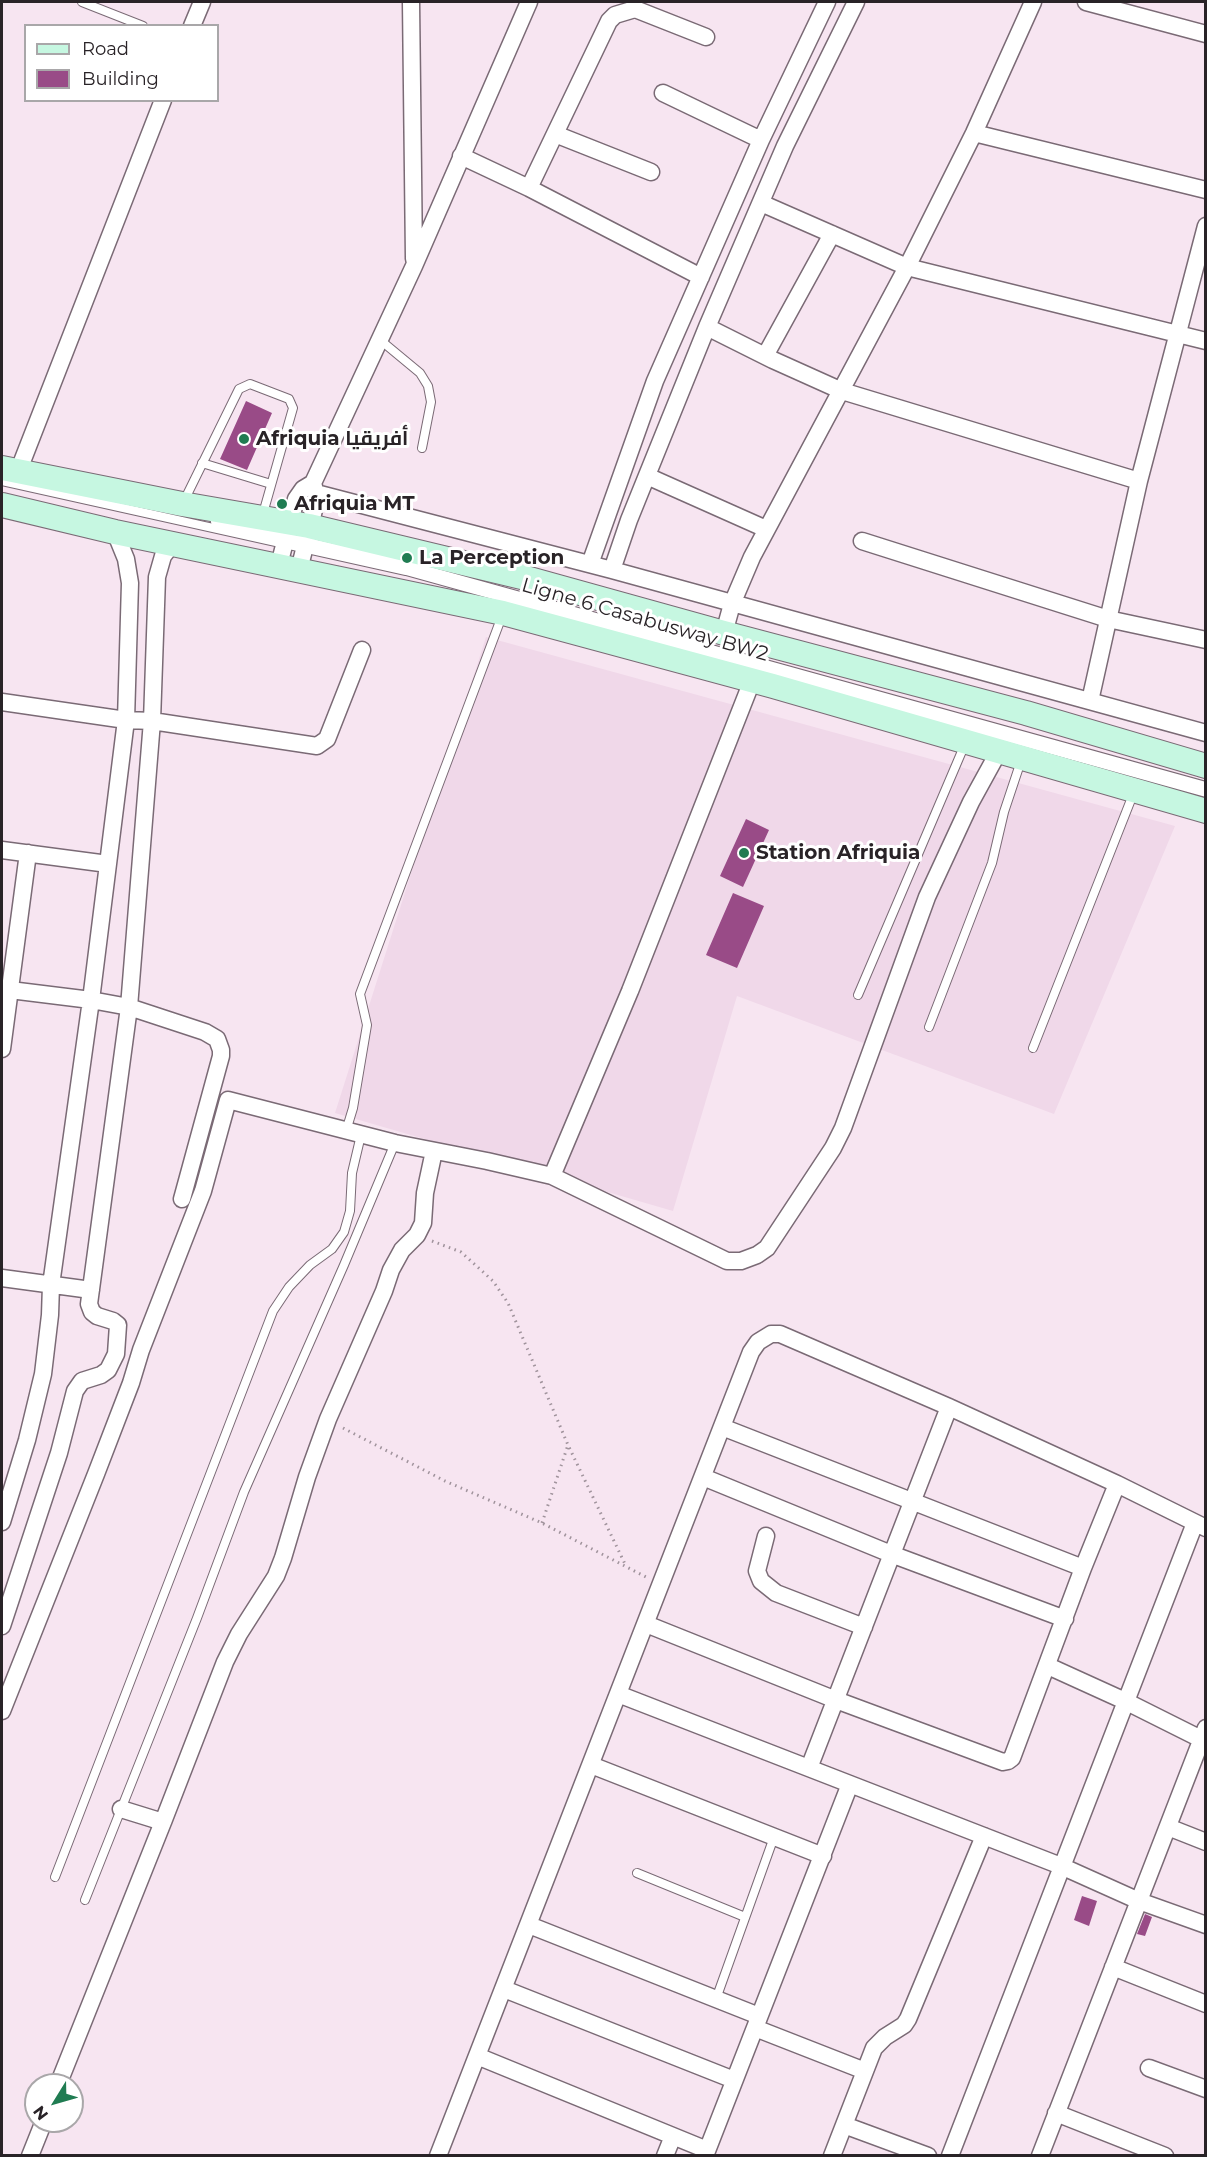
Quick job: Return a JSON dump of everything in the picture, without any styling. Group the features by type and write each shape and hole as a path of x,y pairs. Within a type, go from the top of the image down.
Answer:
{"main road":[{"path":"6,474 262,517 295,544 503,613 752,681 1206,811"},
{"path":"2,505 115,532 173,543 295,544 526,578 1026,713 1206,766"}],"street":[{"path":"193,24 202,2"},
{"path":"411,2 414,266"},
{"path":"295,544 315,488 378,339 414,266 529,2"},
{"path":"612,570 679,393 707,327 785,146 856,2"},
{"path":"724,633 732,604 766,529 907,267 974,133 1033,2"},
{"path":"1086,2 1206,34"},
{"path":"590,564 642,416 823,3"},
{"path":"529,188 609,21 615,15 635,9 706,37"},
{"path":"663,93 761,140"},
{"path":"6,474 162,102"},
{"path":"974,133 1206,190"},
{"path":"555,134 651,172"},
{"path":"461,156 529,188 702,277"},
{"path":"761,203 907,267 1206,341"},
{"path":"1090,701 1139,481 1206,226"},
{"path":"765,356 832,234"},
{"path":"707,327 842,391 1139,481"},
{"path":"647,476 766,529"},
{"path":"315,488 1206,734"},
{"path":"2,1522 36,1407 47,1345 51,1285 91,1000 126,720 130,583 126,559 115,532"},
{"path":"862,541 1108,619 1206,640"},
{"path":"2,1626 59,1452 75,1391 82,1381 101,1375 108,1370 115,1360 117,1325 113,1321 96,1316 89,1304 129,1007 152,721 156,586 159,563 173,543"},
{"path":"130,583 156,586"},
{"path":"2,702 126,720 152,721 317,746 327,739 362,650"},
{"path":"552,1176 630,990 752,681"},
{"path":"2,1711 100,1464 141,1350 203,1191 228,1100 395,1143 552,1176 727,1261 741,1261 757,1256 767,1248 833,1148 843,1128 927,897 971,802 999,751"},
{"path":"2,850 108,864"},
{"path":"2,1049 5,990 28,853"},
{"path":"5,990 129,1007 205,1032 217,1039 221,1056 182,1199"},
{"path":"63,2073 238,1634 276,1576 328,1419 391,1270 402,1250 417,1236 423,1223 425,1193 434,1150"},
{"path":"2,1278 91,1290"},
{"path":"438,2156 751,1352 758,1342 771,1334 780,1334 950,1407 1200,1525 1125,1701 950,2156"},
{"path":"808,1768 950,1407"},
{"path":"722,1427 1083,1568"},
{"path":"703,1477 891,1554 1065,1619"},
{"path":"646,1624 836,1700 1003,1762 1012,1758 1117,1484"},
{"path":"766,1536 757,1571 761,1581 776,1593 864,1627"},
{"path":"1040,2156 1203,1733 1048,1666"},
{"path":"618,1694 1061,1866 1139,1901 1206,1925"},
{"path":"591,1765 824,1856"},
{"path":"477,2056 673,2136 706,2153 824,1856 850,1784"},
{"path":"121,1809 163,1822"},
{"path":"1168,1827 1206,1842"},
{"path":"832,2156 873,2048 904,2025 908,2019 984,1836"},
{"path":"529,1925 716,1999 757,2022 864,2071"},
{"path":"1113,1967 1206,2004"},
{"path":"504,1989 734,2080"},
{"path":"1149,2068 1206,2089"},
{"path":"1056,2113 1165,2156"},
{"path":"844,2125 928,2156"},
{"path":"30,2156 39,2133"},
{"path":"665,2156 673,2136"}],"lane":[{"path":"82,2 138,24"},
{"path":"378,339 420,373 428,386 431,402 422,448"},
{"path":"182,504 239,389 250,384 289,399 293,408 262,517"},
{"path":"202,463 271,484"},
{"name":"Ligne 6 Casabusway BW2","path":"6,474 406,571 1206,793"},
{"name":"Ligne 6 Casabusway BW2","path":"295,544 405,564 1206,786"},
{"path":"55,1877 273,1311 289,1287 310,1265 332,1250 344,1232 350,1211 354,1133 352,1108 367,1025 360,994 503,613"},
{"path":"858,995 966,742"},
{"path":"929,1027 992,863 1004,812 1022,758"},
{"path":"1032,1048 1134,792"},
{"path":"85,1900 197,1618 244,1492 395,1143"},
{"path":"716,1999 774,1837"},
{"path":"637,1873 746,1917"}],"path":[{"path":"417,1236 460,1252 493,1281 508,1304 568,1444 625,1564"},
{"path":"328,1419 445,1481 542,1523 625,1564 661,1586"},
{"path":"542,1523 568,1444"}],"shaded area":[{"path":"486,637 1175,826 1054,1114 737,996 673,1211 335,1113"}],"building":[{"path":"246,401 272,413 247,470 220,459"},
{"name":"Station Afriquia","path":"746,819 769,830 743,887 720,876"},
{"path":"733,893 764,906 737,968 706,955"},
{"path":"1082,1896 1097,1901 1089,1926 1074,1920"},
{"path":"1145,1914 1152,1917 1145,1936 1137,1934"}],"place":[{"name":"Afriquia أفريقيا","path":"244,439"},
{"name":"Afriquia MT","path":"282,504"},
{"name":"La Perception","path":"407,558"},
{"name":"Station Afriquia","path":"744,853"}]}
